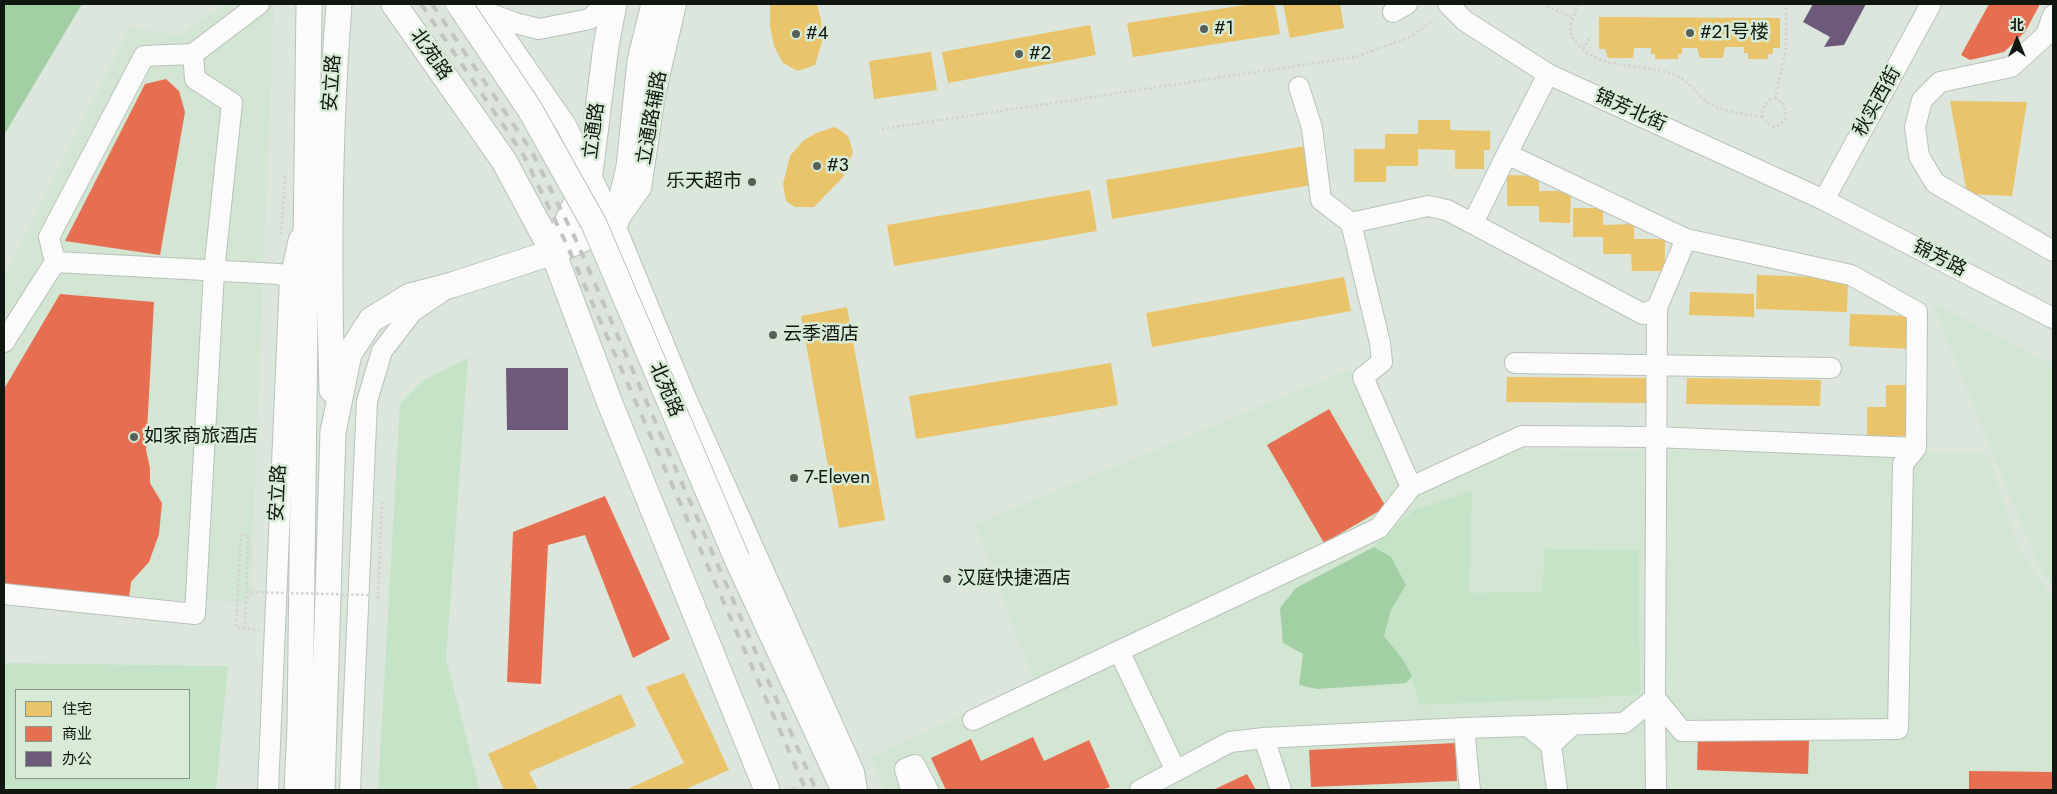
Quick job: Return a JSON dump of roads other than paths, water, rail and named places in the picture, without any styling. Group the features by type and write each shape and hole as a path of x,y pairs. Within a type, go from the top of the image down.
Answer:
{"main road":[{"name":"安立路","path":"297,790 300,726 309,4"},
{"name":"安立路","path":"322,790 333,432 329,295 331,118 338,4"},
{"name":"北苑路","path":"394,4 504,161 553,252 611,406 767,790"},
{"name":"北苑路","path":"459,4 529,108 594,224 737,559 844,790"},
{"name":"立通路","path":"553,252 590,173 606,46 614,4"},
{"name":"立通路","path":"616,225 629,167 640,61 654,4"},
{"name":"安立路","path":"333,432 349,354 371,320 410,296 452,285 553,252 616,225"}],"street":[{"path":"4,342 55,262 49,238 144,56 193,54 259,4"},
{"path":"485,8 515,24 539,29 590,19 605,4"},
{"name":"立通路辅路","path":"616,225 641,188 655,95 676,4"},
{"name":"锦芳北街","path":"1448,4 1465,21 1548,74 1824,200"},
{"name":"秋实西街","path":"1824,200 1931,4"},
{"name":"北苑路","path":"485,8 566,125 616,225 684,393 854,772 857,790"},
{"path":"2053,15 2046,35 2011,67 1940,82 1922,100 1915,128 1918,156 1935,183 2053,251"},
{"path":"4,594 195,614 214,271 232,103 195,79 193,54"},
{"path":"1473,223 1548,74"},
{"path":"1299,87 1312,128 1321,200 1351,223 1380,343 1382,362 1363,377 1411,487"},
{"path":"1507,154 1686,239 1851,276 1916,312 1916,448 1903,464 1898,729 1682,731 1655,698"},
{"name":"安立路","path":"268,790 290,278 308,198"},
{"name":"锦芳路","path":"1824,200 2053,318"},
{"path":"1351,223 1428,206 1447,210 1643,314 1657,308"},
{"path":"1656,790 1655,437 1657,308 1686,239"},
{"path":"55,262 279,274 290,278"},
{"name":"安立路","path":"350,790 367,401 382,351 412,312 452,285"},
{"path":"1516,363 1831,368"},
{"path":"973,720 1379,528 1411,487 1522,436 1655,437 1916,448"},
{"path":"1118,651 1176,771"},
{"path":"1140,790 1230,742 1264,738 1464,728 1624,723 1655,698"},
{"path":"1551,745 1573,724"},
{"path":"1528,726 1551,745 1557,790"},
{"path":"1464,728 1470,790"},
{"path":"1264,738 1282,790"},
{"path":"911,790 905,769 915,765 928,790"}],"railway":[{"path":"421,4 524,156 566,243 806,790"},
{"path":"432,4 532,152 575,238 816,790"}],"place":[{"name":"#1","path":"1204,29"},
{"name":"#21号楼","path":"1690,33"},
{"name":"#4","path":"796,34"},
{"name":"#2","path":"1019,54"},
{"name":"#3","path":"817,166"},
{"name":"乐天超市","path":"752,182"},
{"name":"云季酒店","path":"773,335"},
{"name":"如家商旅酒店","path":"134,437"},
{"name":"7-Eleven","path":"794,478"},
{"name":"汉庭快捷酒店","path":"947,579"}]}
